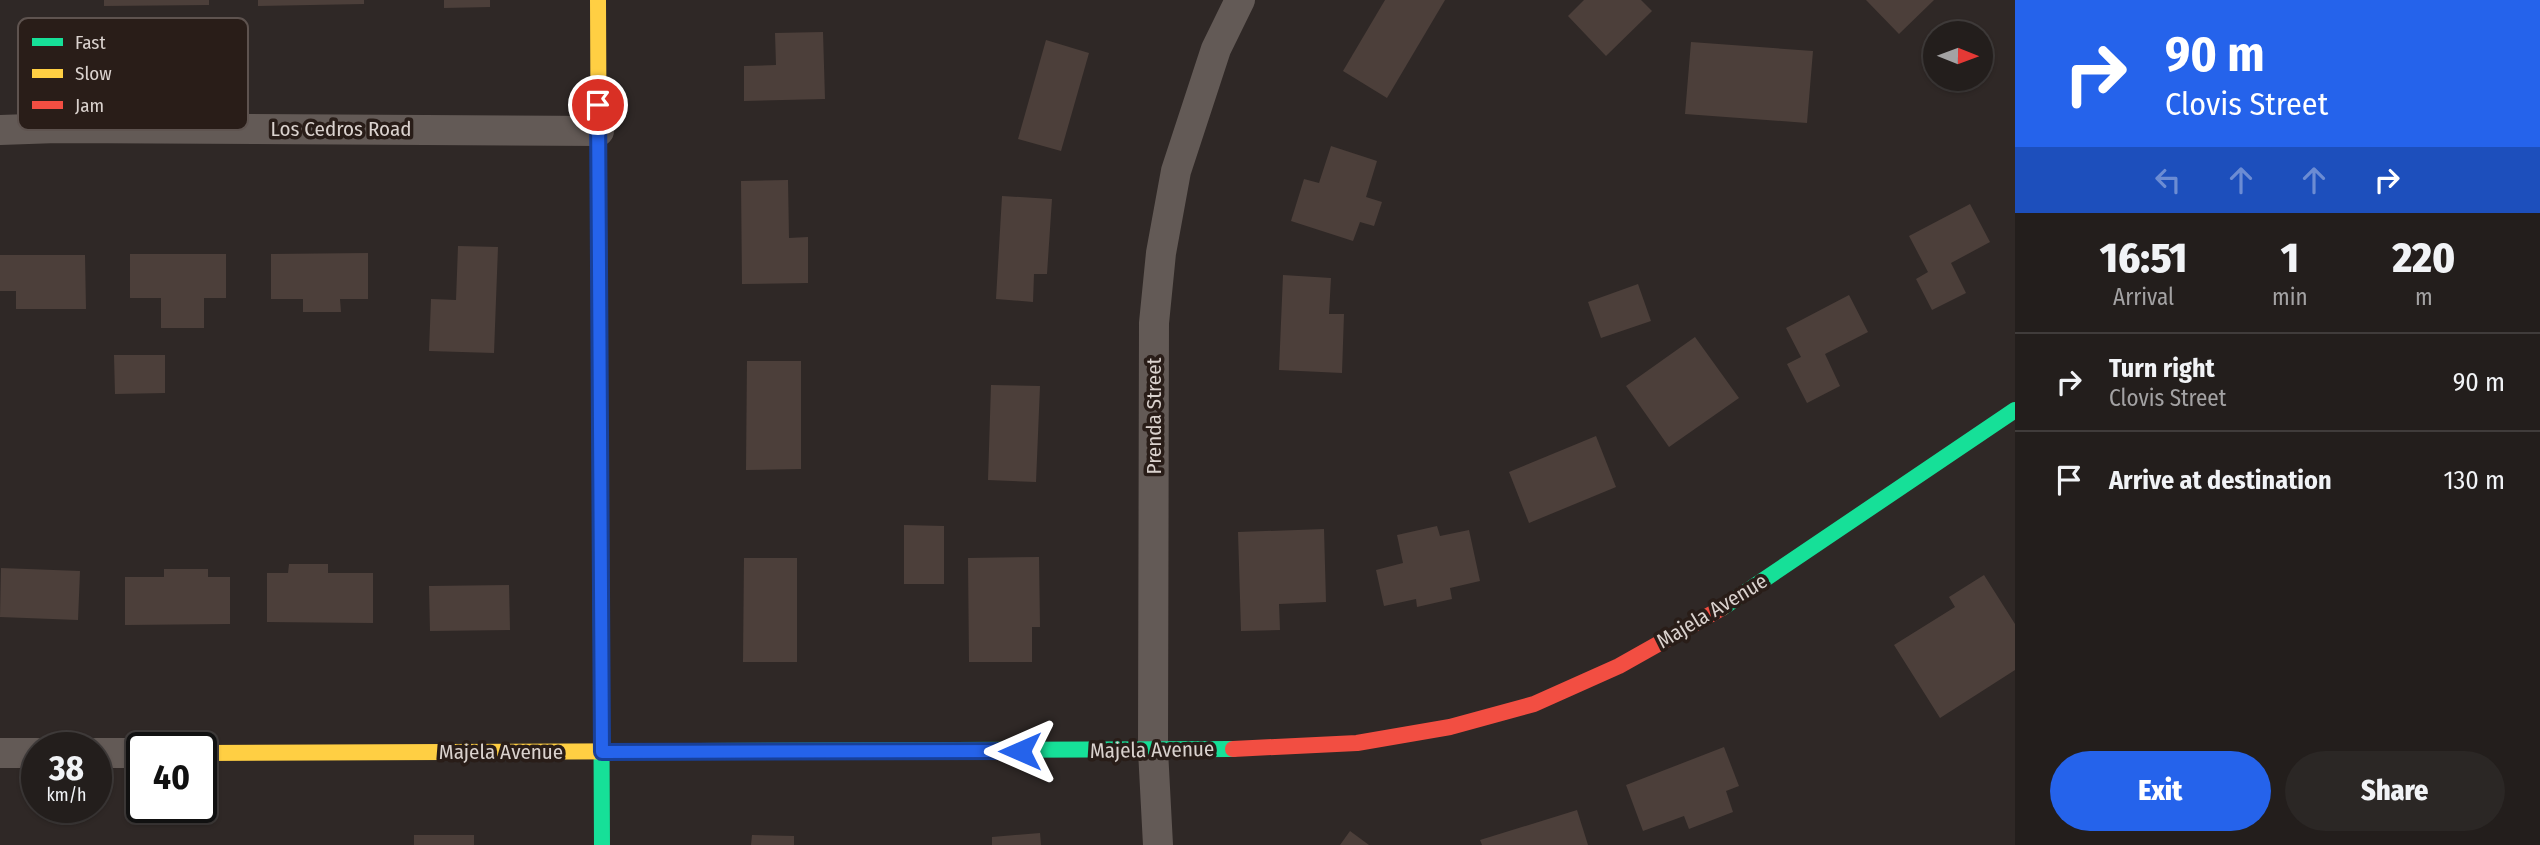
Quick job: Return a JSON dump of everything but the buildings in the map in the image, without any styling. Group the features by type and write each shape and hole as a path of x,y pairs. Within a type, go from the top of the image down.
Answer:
{"street":[{"path":"598,0 602,845"},
{"name":"Prenda Street","path":"1158,845 1153,750 1154,323 1161,253 1176,172 1216,49 1241,0"},
{"name":"Los Cedros Road","path":"0,130 18,129"},
{"name":"Los Cedros Road","path":"248,129 599,131"},
{"name":"Majela Avenue","path":"217,752 1263,749 1357,743 1450,727 1534,704 1619,666 1727,605 2015,410"},
{"path":"0,753 21,753"}],"traffic: fast":[{"path":"1722,608 2015,410"},
{"path":"600,445 602,845"},
{"path":"695,751 1233,749"}],"traffic: slow":[{"path":"598,0 600,445"},
{"path":"217,753 695,751"}],"traffic: jam":[{"path":"1233,749 1357,743 1450,727 1534,704 1619,666 1722,608"}],"route":[{"path":"598,105 602,752 1020,751"}]}
